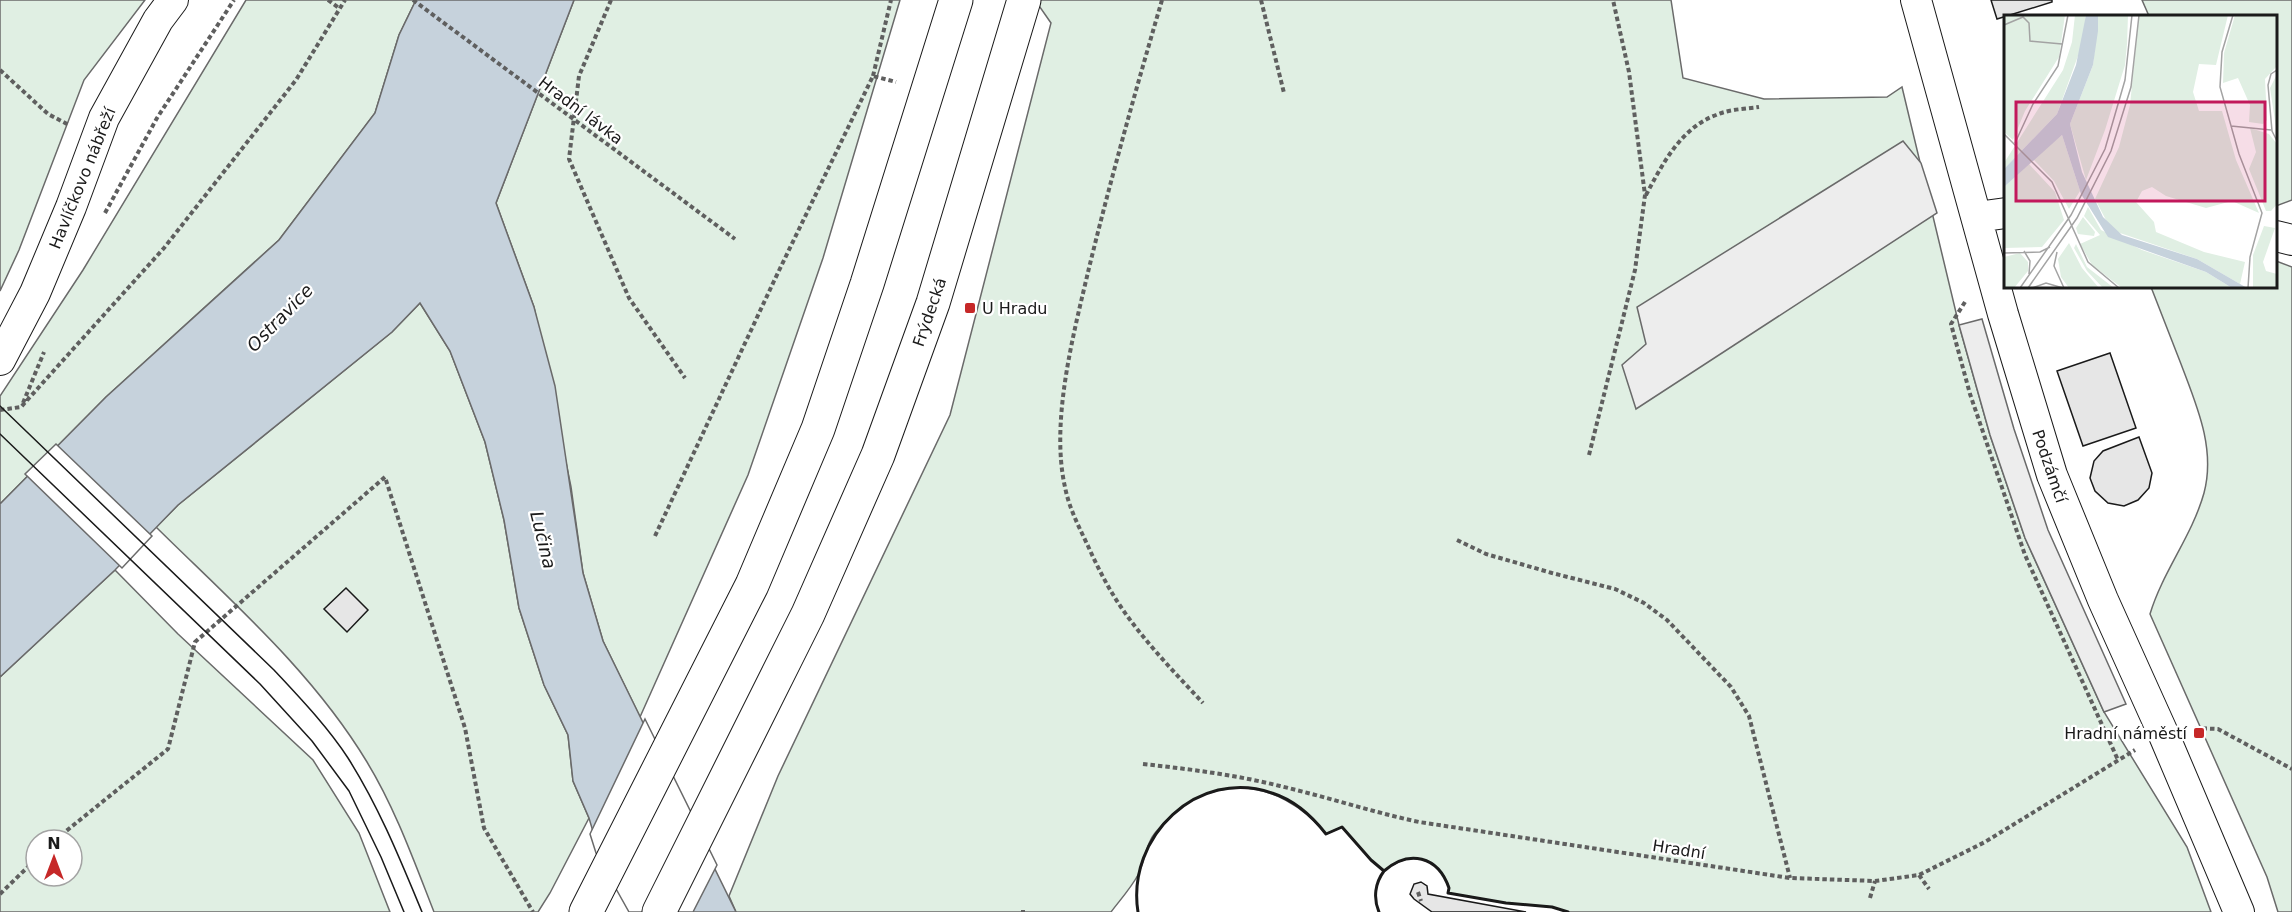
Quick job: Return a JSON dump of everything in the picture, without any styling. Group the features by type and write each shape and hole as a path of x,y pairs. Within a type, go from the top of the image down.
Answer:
{"main road":[{"path":"586,912 752,585 818,429 867,284 956,0"},
{"name":"Frýdecká","path":"659,912 808,614 878,455 933,303 1024,0"}],"street":[{"name":"Havlíčkovo nábřeží","path":"0,360 35,293 71,207 104,118 158,20 173,0"},
{"name":"Podzámčí","path":"1916,0 1991,215 2003,314 2052,475 2103,600 2163,733 2239,912"},
{"path":"2277,236 2292,240"}],"path":[{"path":"100,223 157,118 234,0"},
{"path":"328,0 339,8"},
{"path":"0,410 21,406 164,248 296,80 345,0"},
{"name":"Hradní lávka","path":"413,0 735,239"},
{"path":"611,0 579,76 569,159 629,298 685,378"},
{"path":"655,536 774,280 873,76 891,0"},
{"path":"1162,0 1125,128 1077,321 1063,403 1061,463 1071,509 1102,574 1123,610 1167,665 1203,703"},
{"path":"1261,0 1284,93"},
{"path":"1589,455 1635,270 1645,195 1629,72 1613,0"},
{"path":"0,69 48,114 73,127"},
{"path":"873,76 900,83"},
{"path":"1645,195 1662,164 1680,140 1699,124 1715,115 1759,107"},
{"path":"1969,296 1951,324 1995,471 2025,555 2118,760"},
{"path":"21,406 48,342"},
{"path":"71,828 168,749 195,642 386,477 465,729 484,828 533,912"},
{"path":"1457,540 1486,554 1615,588 1644,603 1667,620 1731,687 1749,716 1790,878"},
{"name":"Hradní","path":"1143,764 1279,786 1419,822 1790,878 1875,881 1919,875 1985,842 2163,733 2191,727 2218,729 2292,769"},
{"path":"0,894 24,871"},
{"path":"1919,875 1929,889"},
{"path":"1870,898 1875,881"},
{"path":"1418,892 1421,901"}],"green space":[{"path":"0,0 145,0 84,80 19,250 0,291"},
{"path":"246,0 416,0 399,35 375,113 279,240 106,397 0,504 0,396 83,270"},
{"path":"574,0 900,0 823,258 748,475 640,717 603,641 583,573 571,487 534,307 496,203"},
{"path":"1035,0 1671,0 1683,78 1764,99 1887,97 1902,87 1959,325 1990,435 2025,538 2104,712 2187,847 2211,912 1568,912 1552,907 1506,903 1448,893 1449,887 1438,868 1422,860 1403,860 1384,871 1371,860 1342,827 1326,834 1307,814 1286,800 1264,791 1241,788 1218,791 1196,799 1174,813 1155,833 1138,875 1111,912 736,912 729,896 778,776 950,415 1051,23"},
{"path":"2142,0 2292,0 2292,200 2277,206 2277,15 2149,15"},
{"path":"2277,261 2292,267 2292,912 2278,912 2267,877 2150,614 2162,583 2199,509 2207,476 2208,459 2203,427 2151,288 2277,288"},
{"path":"420,303 450,351 485,442 504,520 519,608 544,685 568,735 573,781 589,818 538,912 434,912 404,835 367,762 345,729 296,667 269,638 156,527 178,505 392,332"},
{"path":"115,570 178,634 313,760 359,833 390,912 0,912 0,677"}],"shaded area":[{"path":"1903,141 1921,163 1937,213 1636,409 1622,365 1646,344 1637,307"},
{"path":"1982,319 2014,429 2048,530 2126,704 2104,712 2025,538 1990,435 1959,325"}],"water":[{"path":"416,0 574,0 496,203 534,307 555,386 583,573 603,641 736,912 632,912 599,852 589,818 573,781 568,735 544,685 519,608 504,520 485,442 450,351 420,303 392,332 178,505 115,570 0,677 0,504 106,397 279,240 375,113 399,35"}],"pier":[{"path":"56,444 152,536 122,568 25,474"},
{"path":"645,719 717,865 693,912 629,912 596,853 590,834"}],"building":[{"path":"1991,0 2052,0 2052,2 1997,19"},
{"path":"2110,353 2136,428 2083,446 2057,371"},
{"path":"2139,437 2152,473 2149,488 2138,500 2124,506 2108,503 2095,491 2090,478 2094,461 2103,451"},
{"path":"346,588 368,610 347,632 324,609"},
{"path":"1421,882 1427,886 1428,894 1526,912 1432,912 1410,894 1414,884"}],"tram line":[{"path":"0,406 274,670 322,723 340,746 370,795 422,912"},
{"path":"0,434 260,684 312,741 349,791 381,857 404,912"}],"wall":[{"path":"1138,912 1137,884 1143,858 1156,835 1173,815 1194,799 1218,790 1245,788 1272,793 1288,800 1309,815 1326,834 1342,827 1371,860 1384,871 1403,860 1422,859 1438,869 1449,888 1448,893 1506,903 1552,907 1568,912"},
{"path":"1379,912 1376,891 1384,871"}],"place":[{"name":"U Hradu","path":"970,308"},
{"name":"Hradní náměstí","path":"2199,733"}],"water label":[{"name":"Ostravice","path":"280,318"},
{"name":"Lučina","path":"543,540"}]}
